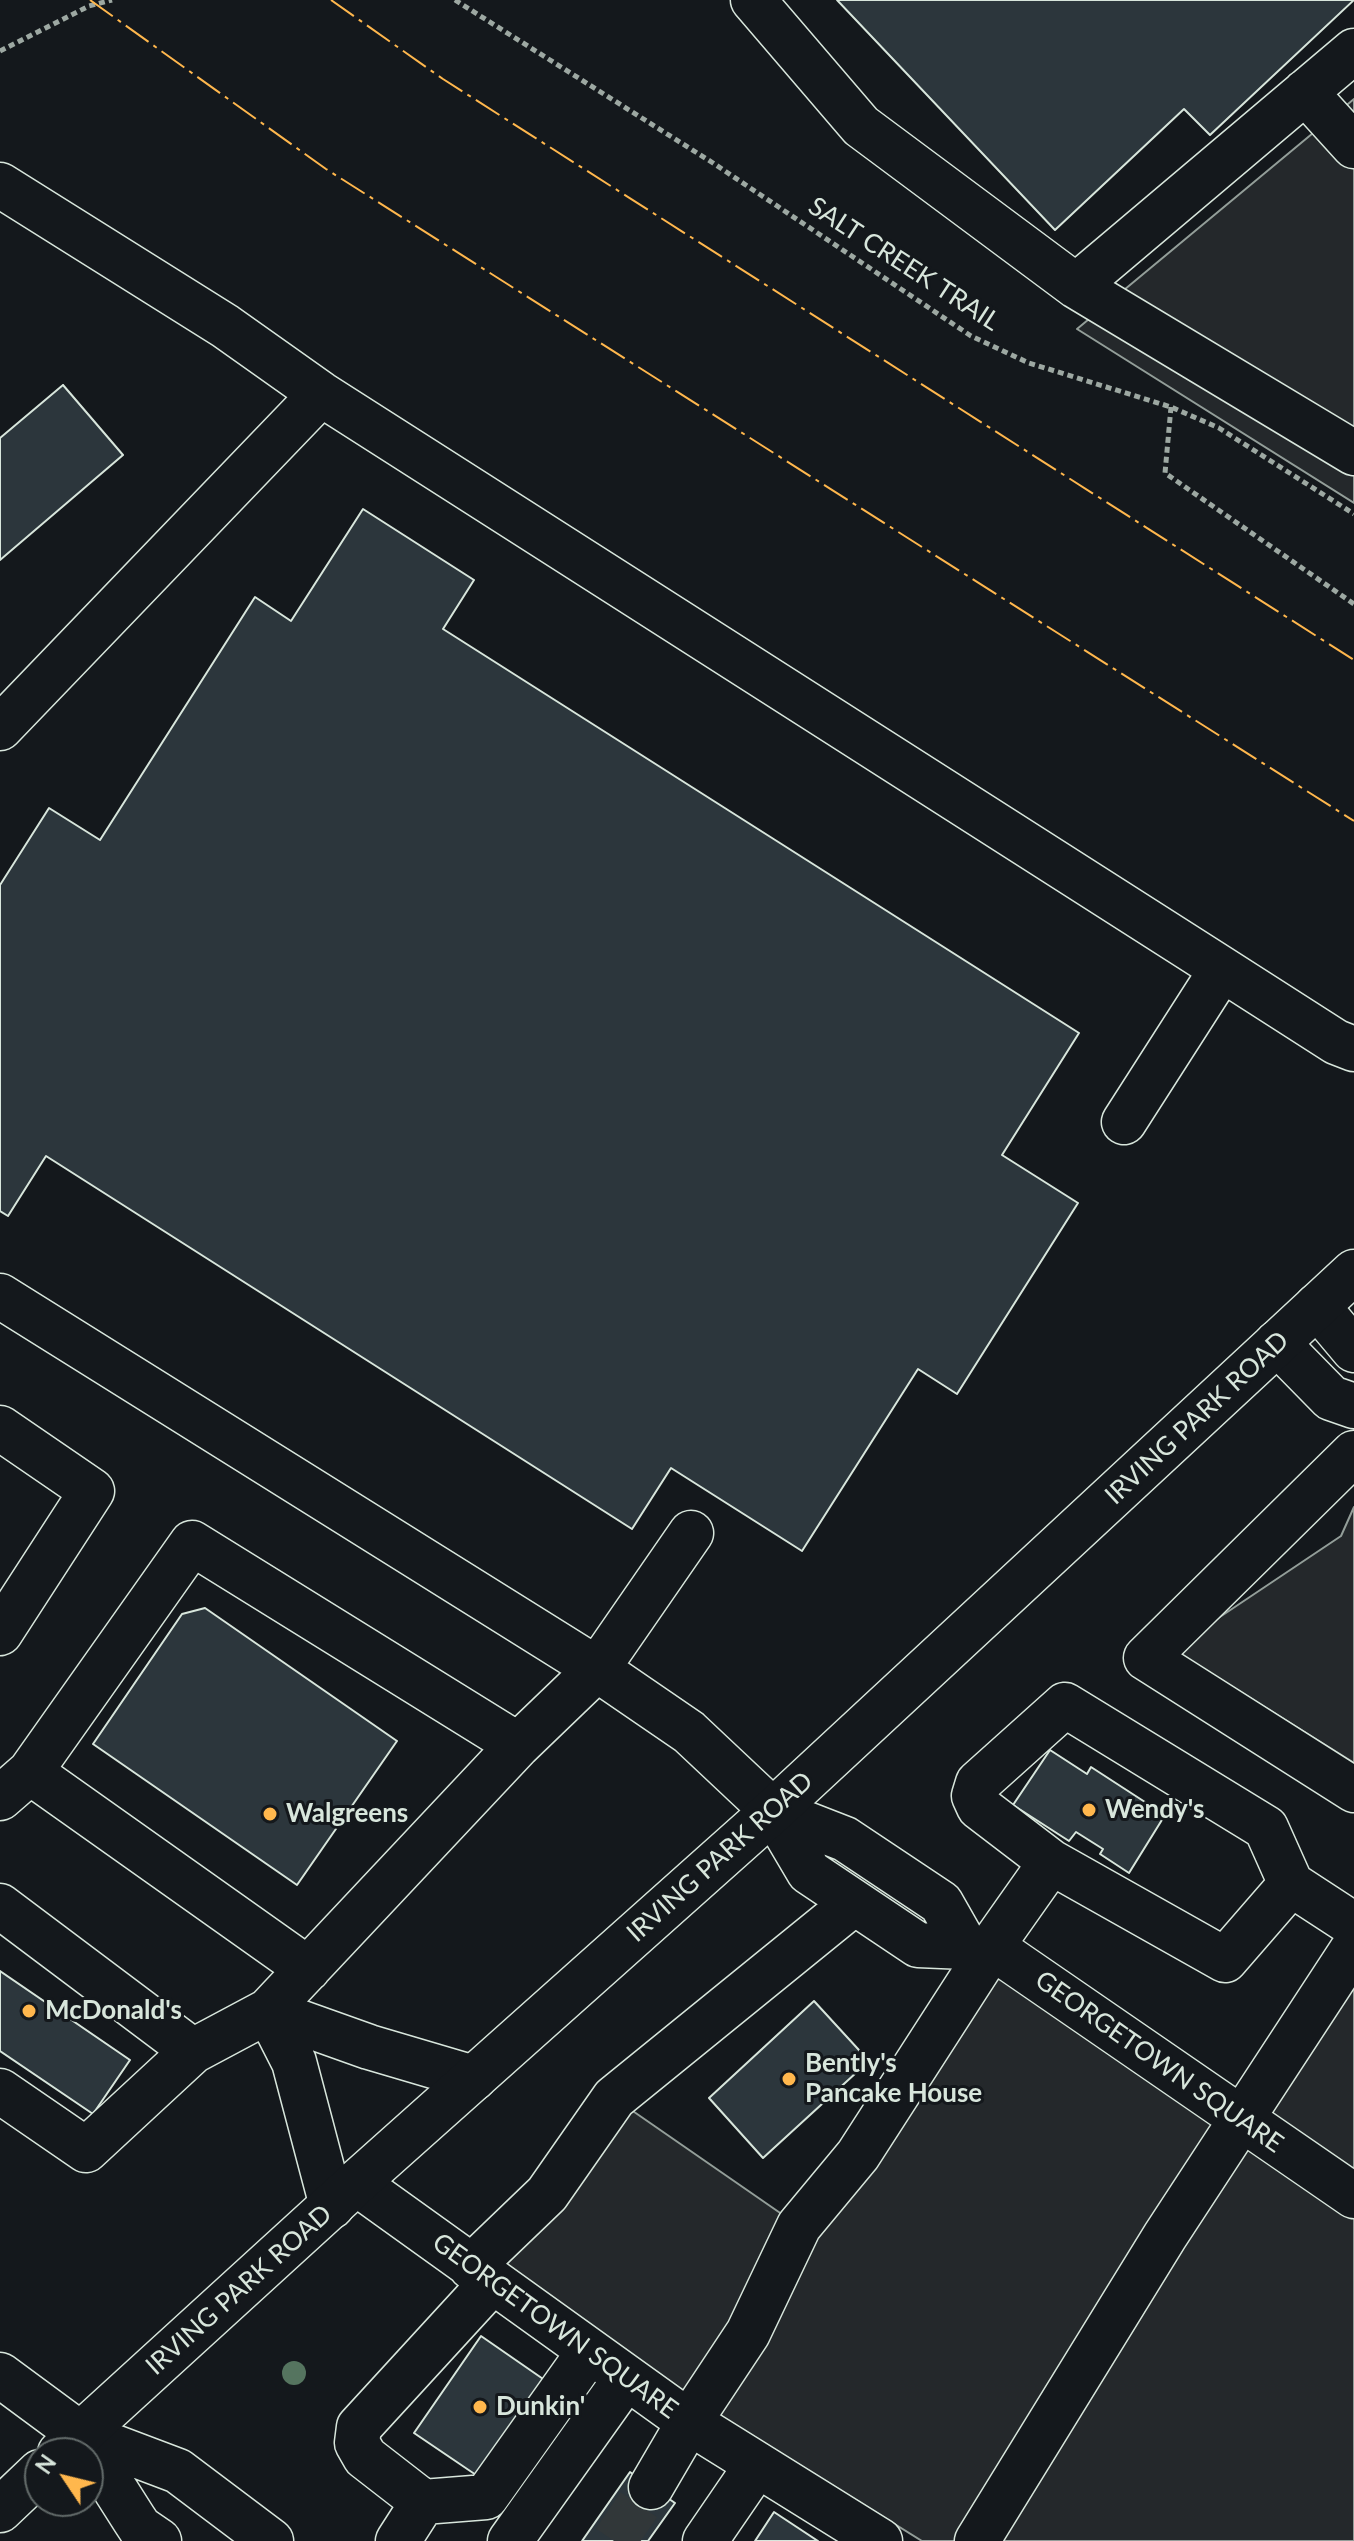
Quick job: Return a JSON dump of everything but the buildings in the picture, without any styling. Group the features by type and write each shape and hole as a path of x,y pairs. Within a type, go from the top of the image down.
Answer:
{"main road":[{"path":"753,0 861,126 1076,286 1354,453"},
{"path":"1076,286 1354,51"},
{"path":"1305,92 1354,146"},
{"path":"0,185 225,326 321,394 1222,969 1348,1057"},
{"path":"0,728 321,394"},
{"path":"1124,1122 1222,969"},
{"name":"IRVING PARK ROAD","path":"78,2437 773,1811 1354,1272"},
{"path":"0,1296 597,1669 689,1732 773,1811 809,1872 854,1903 918,1945 981,1950"},
{"path":"1317,1306 1354,1350"},
{"path":"1277,1343 1331,1398 1354,1406"},
{"path":"0,1428 92,1491 0,1633"},
{"path":"1354,1453 1146,1658 1354,1790"},
{"path":"0,2091 86,2150 193,2051 268,2011 518,1745 597,1669 691,1533"},
{"path":"308,1969 15,1785 192,1543 518,1745"},
{"path":"1291,1884 1225,1960 1051,1862 979,1807 974,1796 978,1783 1065,1705 1266,1828 1291,1884 1354,1925"},
{"name":"GEORGETOWN SQUARE","path":"773,1811 845,1839 941,1903 981,1950 1354,2196"},
{"path":"651,2487 689,2422 748,2333 799,2226 858,2155 981,1950 1051,1862"},
{"path":"589,2352 486,2497 423,2502 365,2457 357,2443 359,2427 547,2194 614,2098 854,1903"},
{"path":"1,1908 193,2051"},
{"path":"977,2541 1240,2118 1354,1947"},
{"path":"268,2011 369,2047 474,2078"},
{"path":"268,2011 294,2062 344,2194"},
{"name":"GEORGETOWN SQUARE","path":"344,2194 482,2274 689,2422 880,2541"},
{"path":"0,2375 63,2437"},
{"path":"510,2541 626,2378"},
{"path":"104,2452 178,2471 271,2541"},
{"path":"705,2541 757,2465"},
{"path":"104,2484 140,2528 159,2541"},
{"path":"0,2510 24,2487"},
{"path":"398,2541 423,2502"}],"path":[{"path":"0,51 89,6 112,0"},
{"name":"SALT CREEK TRAIL","path":"455,0 713,163 971,336 1029,363 1171,407 1219,428 1354,514"},
{"path":"1171,407 1165,473 1354,604"}],"shaded area":[{"path":"1354,99 1354,503 1077,329"},
{"path":"1354,1507 1354,1763 1172,1649 1341,1536"},
{"path":"992,1947 1253,2127 1354,1982 1354,2541 922,2541 496,2276 614,2098 799,2226"}],"tunnel":[{"path":"614,2541 651,2487"}],"power":[{"path":"90,0 326,169 1354,821"},
{"path":"331,0 443,79 1354,660"}],"place":[{"name":"Wendy's","path":"1089,1810"},
{"name":"Walgreens","path":"270,1814"},
{"name":"McDonald's","path":"29,2011"},
{"name":"Bently's Pancake House","path":"789,2079"},
{"name":"Dunkin'","path":"480,2407"}]}
